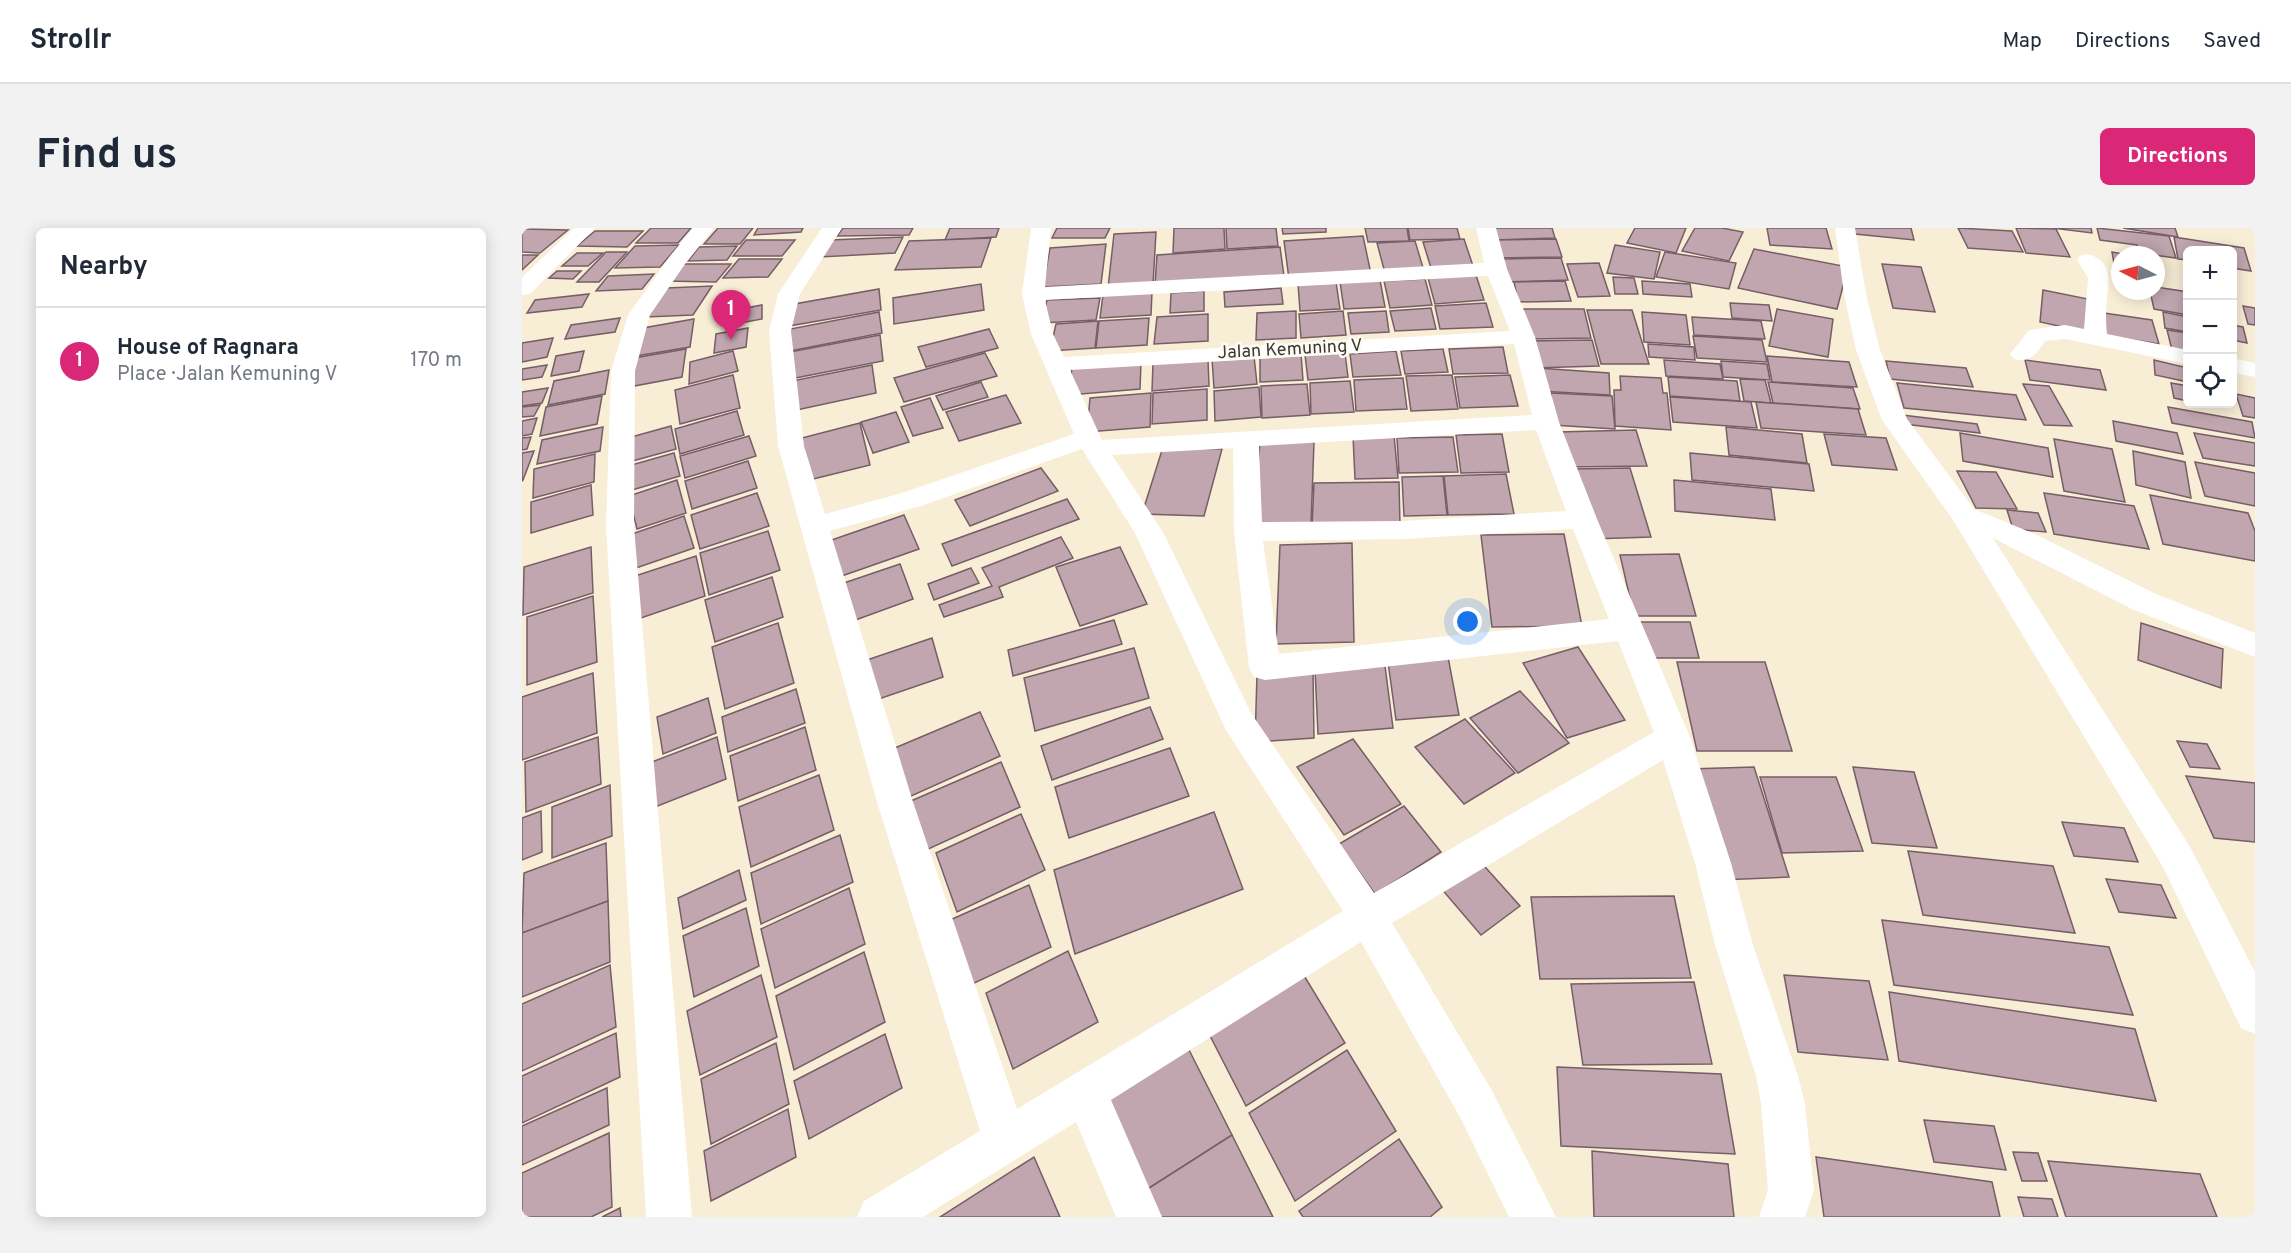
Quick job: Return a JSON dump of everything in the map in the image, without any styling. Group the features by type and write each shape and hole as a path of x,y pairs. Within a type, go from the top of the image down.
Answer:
{"street":[{"path":"522,289 585,228"},
{"path":"669,1217 620,527 623,371 639,315 677,260 704,228"},
{"path":"832,228 789,294 780,331 791,446 895,802 1006,1142"},
{"path":"1041,228 1033,294 1042,334 1091,443 1149,532 1238,722 1368,917 1476,1104 1533,1217"},
{"path":"1486,228 1496,269 1524,337 1546,422 1583,519 1673,737 1713,862 1734,945 1777,1076 1783,1104 1791,1190 1782,1217"},
{"path":"1845,228 1855,294 1868,350 1895,420 1964,515 2176,856 2255,1014"},
{"path":"2087,260 2095,269 2101,282 2095,303 2095,338"},
{"path":"1033,294 1496,269"},
{"path":"2022,354 2030,347 2037,334 2065,332 2183,356"},
{"name":"Jalan Kemuning V","path":"1056,364 1524,337"},
{"path":"2237,366 2255,370"},
{"path":"815,525 911,500 1091,443 1246,439 1546,422"},
{"path":"1246,439 1248,532 1265,668 1629,628"},
{"path":"1964,515 2027,542 2145,602 2255,645"},
{"path":"1248,532 1403,530 1583,519"},
{"path":"880,1217 1006,1142 1368,917 1673,737"},
{"path":"1085,1091 1139,1217"}],"building":[{"path":"651,228 691,228 678,243 636,243"},
{"path":"718,228 753,228 740,244 704,244"},
{"path":"758,228 803,228 801,232 754,235"},
{"path":"843,228 913,228 909,235 837,236"},
{"path":"950,228 999,228 996,237 945,240"},
{"path":"1057,228 1110,228 1105,238 1052,238"},
{"path":"1174,228 1224,228 1225,249 1173,253"},
{"path":"1226,228 1276,228 1278,246 1227,249"},
{"path":"1282,228 1326,228 1326,232 1283,234"},
{"path":"1365,228 1407,228 1409,241 1368,242"},
{"path":"1408,228 1457,228 1460,239 1410,240"},
{"path":"1491,228 1552,228 1555,238 1493,240"},
{"path":"1635,228 1686,228 1676,253 1627,243"},
{"path":"1695,228 1722,228 1743,232 1729,261 1682,251"},
{"path":"1767,228 1826,228 1832,249 1770,245"},
{"path":"1853,228 1911,228 1914,240 1855,234"},
{"path":"1958,228 2012,231 2023,252 1968,248"},
{"path":"2016,228 2056,229 2070,257 2026,253"},
{"path":"2052,228 2091,228 2092,233"},
{"path":"2097,228 2169,236 2176,258 2165,257 2165,246 2137,246 2100,240"},
{"path":"2123,228 2175,228 2178,237"},
{"path":"522,229 568,230 540,253 522,252"},
{"path":"595,231 643,231 627,247 577,246"},
{"path":"1156,232 1153,285 1108,288 1114,234"},
{"path":"1363,236 1371,274 1289,279 1284,241"},
{"path":"903,237 895,253 820,257 830,240"},
{"path":"2174,237 2231,246 2183,246 2183,260 2178,259"},
{"path":"991,238 981,267 895,270 909,241"},
{"path":"1464,239 1473,266 1431,268 1423,242"},
{"path":"1556,239 1562,257 1498,258 1494,240"},
{"path":"746,240 795,240 782,256 733,256"},
{"path":"1415,241 1424,271 1385,273 1377,243"},
{"path":"1106,244 1101,284 1043,287 1050,248"},
{"path":"679,245 660,267 615,268 635,246"},
{"path":"1615,245 1660,252 1654,279 1607,273"},
{"path":"737,246 727,260 688,261 699,247"},
{"path":"1280,247 1284,276 1155,285 1157,255"},
{"path":"2237,247 2244,248 2251,271 2237,269"},
{"path":"1754,249 1848,267 1837,309 1738,288"},
{"path":"606,252 627,252 599,282 577,282"},
{"path":"1665,252 1736,263 1729,289 1656,277"},
{"path":"577,253 603,253 588,266 562,266"},
{"path":"522,255 538,255 522,270"},
{"path":"1561,258 1568,280 1505,282 1500,259"},
{"path":"739,259 782,259 768,277 723,278"},
{"path":"1599,263 1610,296 1578,297 1567,264"},
{"path":"683,264 731,264 716,282 666,281"},
{"path":"1882,264 1921,267 1935,312 1893,308"},
{"path":"557,271 581,271 573,279 549,278"},
{"path":"654,274 642,289 596,291 608,276"},
{"path":"1476,275 1484,300 1435,304 1428,278"},
{"path":"1613,277 1634,278 1638,294 1615,294"},
{"path":"1425,279 1432,305 1390,308 1384,281"},
{"path":"1380,280 1385,307 1344,309 1340,282"},
{"path":"1565,281 1571,301 1518,302 1514,282"},
{"path":"1642,281 1690,284 1692,297 1643,294"},
{"path":"1336,282 1340,309 1300,311 1298,284"},
{"path":"981,284 984,310 894,324 893,298"},
{"path":"712,286 693,315 646,317 667,288"},
{"path":"1281,288 1283,304 1225,307 1224,292"},
{"path":"2165,288 2183,291 2183,314 2154,309 2152,300 2165,300"},
{"path":"879,289 881,310 789,326 789,305"},
{"path":"2043,290 2088,299 2087,332 2040,322"},
{"path":"1204,291 1204,311 1170,313 1171,293"},
{"path":"1152,292 1151,315 1100,318 1103,295"},
{"path":"589,294 582,307 527,313 535,300"},
{"path":"1100,298 1096,320 1041,323 1047,300"},
{"path":"1486,303 1493,327 1440,329 1435,306"},
{"path":"1730,303 1769,305 1772,321 1732,318"},
{"path":"762,305 762,319 724,326 725,312"},
{"path":"2243,306 2255,308 2255,325 2248,324"},
{"path":"1431,308 1436,329 1395,331 1390,311"},
{"path":"1522,309 1584,309 1591,338 1529,339"},
{"path":"1777,309 1833,319 1828,357 1769,346"},
{"path":"1587,310 1632,310 1649,364 1601,364"},
{"path":"1296,311 1296,338 1256,340 1257,313"},
{"path":"1343,311 1346,335 1301,338 1299,314"},
{"path":"1386,311 1389,332 1351,334 1348,313"},
{"path":"879,312 882,333 785,352 785,330"},
{"path":"1642,312 1686,315 1690,345 1644,342"},
{"path":"2097,312 2152,320 2159,344 2103,335"},
{"path":"2163,312 2183,316 2183,331 2165,328"},
{"path":"1208,314 1208,341 1154,344 1157,317"},
{"path":"1692,317 1761,321 1765,339 1694,335"},
{"path":"620,318 615,332 565,339 571,325"},
{"path":"1149,318 1147,345 1096,348 1099,321"},
{"path":"694,319 690,347 636,356 643,328"},
{"path":"1098,321 1095,348 1050,351 1056,324"},
{"path":"2237,326 2243,327 2247,343 2237,341"},
{"path":"748,328 746,347 714,353 716,334"},
{"path":"989,329 998,348 926,367 918,347"},
{"path":"2167,330 2183,332 2183,352 2172,350"},
{"path":"880,335 883,361 790,379 790,352"},
{"path":"1693,336 1762,340 1767,362 1697,358"},
{"path":"553,338 547,357 522,362 522,343"},
{"path":"1592,340 1599,366 1533,368 1528,341"},
{"path":"1648,344 1694,347 1695,360 1649,357"},
{"path":"1503,347 1508,373 1453,374 1449,349"},
{"path":"686,349 682,377 629,387 634,358"},
{"path":"1443,349 1448,372 1405,374 1401,351"},
{"path":"584,351 579,371 551,376 556,356"},
{"path":"733,351 738,371 689,384 690,362"},
{"path":"1396,351 1401,375 1353,377 1350,354"},
{"path":"985,353 997,376 904,402 894,378"},
{"path":"1345,353 1348,377 1308,380 1305,355"},
{"path":"1301,354 1303,380 1260,382 1260,356"},
{"path":"1254,356 1257,384 1214,388 1212,359"},
{"path":"1767,356 1849,362 1857,387 1772,382"},
{"path":"1208,359 1209,386 1152,391 1153,363"},
{"path":"1664,360 1720,364 1723,379 1666,376"},
{"path":"2025,360 2100,370 2106,390 2030,380"},
{"path":"2154,360 2183,367 2183,381 2155,375"},
{"path":"1721,361 1767,364 1770,380 1723,377"},
{"path":"1886,361 1966,368 1973,387 1890,379"},
{"path":"1141,362 1140,389 1069,395 1072,367"},
{"path":"547,365 542,377 522,380 522,369"},
{"path":"872,365 876,393 787,412 787,382"},
{"path":"1538,368 1609,373 1610,395 1538,391"},
{"path":"609,370 605,394 548,405 554,381"},
{"path":"733,375 740,408 680,424 675,390"},
{"path":"1452,375 1458,409 1411,411 1406,376"},
{"path":"1510,375 1518,406 1460,408 1455,377"},
{"path":"1620,376 1661,378 1663,393 1667,393 1671,430 1615,426 1614,390 1621,390"},
{"path":"1668,377 1737,381 1740,401 1670,396"},
{"path":"1403,378 1407,409 1356,411 1354,380"},
{"path":"1740,379 1765,380 1771,403 1744,401"},
{"path":"1350,381 1354,412 1311,414 1310,383"},
{"path":"981,382 988,397 943,410 936,396"},
{"path":"1768,382 1853,388 1860,409 1773,403"},
{"path":"1897,383 2016,395 2026,420 1904,408"},
{"path":"2171,383 2183,385 2183,400 2174,398"},
{"path":"1307,384 1310,415 1262,418 1261,386"},
{"path":"2023,384 2049,386 2072,426 2044,425"},
{"path":"1259,387 1261,417 1215,421 1214,391"},
{"path":"548,388 542,403 522,406 522,392"},
{"path":"1207,389 1207,420 1152,424 1153,393"},
{"path":"1151,393 1150,427 1087,432 1090,398"},
{"path":"1551,393 1612,396 1615,429 1552,425"},
{"path":"2237,394 2255,398 2255,418 2243,416"},
{"path":"1006,395 1021,423 959,441 946,412"},
{"path":"602,396 597,424 540,436 546,407"},
{"path":"1670,397 1751,402 1757,428 1673,422"},
{"path":"930,398 943,428 913,436 901,407"},
{"path":"1756,402 1858,409 1866,435 1761,428"},
{"path":"540,405 534,416 522,417 522,407"},
{"path":"2168,407 2252,422 2255,438 2172,423"},
{"path":"737,411 744,435 680,454 675,429"},
{"path":"896,412 909,442 873,453 861,422"},
{"path":"1902,415 1977,424 1980,433 1904,424"},
{"path":"537,418 532,434 522,436 522,421"},
{"path":"2113,421 2177,433 2183,454 2116,441"},
{"path":"860,423 870,465 805,481 798,439"},
{"path":"671,426 676,449 629,462 624,439"},
{"path":"603,427 600,451 537,464 542,440"},
{"path":"1726,427 1802,434 1807,463 1729,455"},
{"path":"1636,430 1647,466 1566,467 1558,432"},
{"path":"1960,433 2048,448 2053,477 1963,461"},
{"path":"2194,433 2255,443 2255,466 2203,458"},
{"path":"1502,434 1509,472 1461,473 1456,435"},
{"path":"1824,434 1886,438 1897,470 1832,465"},
{"path":"1394,435 1398,478 1355,479 1353,436"},
{"path":"749,436 756,456 685,478 680,456"},
{"path":"531,437 527,449 522,450 522,438"},
{"path":"1453,437 1458,472 1399,473 1397,438"},
{"path":"2054,439 2112,449 2125,502 2064,491"},
{"path":"1314,442 1311,525 1253,526 1260,443"},
{"path":"1163,447 1222,449 1204,516 1142,514"},
{"path":"534,451 523,480 522,481 522,453"},
{"path":"2133,451 2185,462 2191,498 2136,485"},
{"path":"674,453 680,476 632,490 628,466"},
{"path":"1690,453 1809,464 1814,491 1692,480"},
{"path":"595,454 594,482 533,498 534,469"},
{"path":"748,461 757,488 692,509 685,481"},
{"path":"2195,462 2255,473 2255,506 2205,496"},
{"path":"1041,468 1058,491 970,526 955,500"},
{"path":"1630,468 1651,537 1592,539 1574,469"},
{"path":"1957,471 1996,472 2017,509 1976,508"},
{"path":"1506,474 1514,514 1448,515 1444,476"},
{"path":"1443,476 1447,515 1404,516 1402,477"},
{"path":"677,480 686,513 637,529 629,496"},
{"path":"1674,480 1771,489 1775,520 1675,511"},
{"path":"1399,482 1400,525 1312,526 1314,483"},
{"path":"591,485 593,515 531,533 531,502"},
{"path":"757,493 769,526 700,549 691,515"},
{"path":"2044,493 2134,506 2149,549 2054,534"},
{"path":"2150,495 2248,513 2255,531 2255,561 2163,544"},
{"path":"1067,499 1079,519 952,566 942,544"},
{"path":"2007,510 2038,513 2046,532 2013,529"},
{"path":"904,515 919,549 836,578 823,543"},
{"path":"684,516 694,548 636,568 629,535"},
{"path":"768,531 780,570 709,595 700,553"},
{"path":"1564,534 1582,626 1492,627 1481,535"},
{"path":"1061,537 1073,558 999,587 1003,597 944,617 939,605 992,586 982,568"},
{"path":"1352,543 1354,642 1276,644 1280,545"},
{"path":"591,547 593,593 523,615 524,567"},
{"path":"1120,547 1147,604 1080,626 1056,567"},
{"path":"1679,554 1696,616 1634,616 1620,555"},
{"path":"696,556 705,596 638,619 632,577"},
{"path":"900,564 913,599 850,622 838,585"},
{"path":"971,568 979,583 934,600 928,584"},
{"path":"772,577 783,617 715,642 705,600"},
{"path":"593,596 597,662 527,685 527,617"},
{"path":"1114,620 1122,644 1013,676 1008,650"},
{"path":"1633,622 1690,622 1699,658 1641,658"},
{"path":"778,623 794,683 725,709 712,647"},
{"path":"2141,623 2223,649 2221,688 2138,660"},
{"path":"932,638 943,677 867,703 858,663"},
{"path":"1578,647 1625,720 1567,738 1523,663"},
{"path":"1134,648 1149,698 1035,731 1024,678"},
{"path":"1448,657 1459,715 1396,720 1388,662"},
{"path":"1677,662 1765,662 1792,751 1697,751"},
{"path":"1385,666 1393,728 1318,734 1315,670"},
{"path":"1313,671 1314,738 1255,742 1257,674"},
{"path":"593,673 597,733 522,760 522,697"},
{"path":"796,689 805,723 728,752 722,717"},
{"path":"1520,691 1569,743 1518,773 1470,718"},
{"path":"708,698 716,733 663,754 657,717"},
{"path":"1150,707 1163,739 1052,780 1041,746"},
{"path":"980,712 1000,756 900,801 883,753"},
{"path":"1465,719 1515,773 1464,804 1415,747"},
{"path":"805,727 816,770 738,801 730,756"},
{"path":"598,737 601,784 526,812 525,762"},
{"path":"717,737 726,779 650,809 644,765"},
{"path":"1353,739 1401,804 1344,835 1297,767"},
{"path":"2177,741 2207,744 2220,769 2190,767"},
{"path":"1170,748 1189,796 1069,838 1055,787"},
{"path":"1001,762 1020,807 913,856 897,807"},
{"path":"1754,767 1789,877 1720,880 1689,769"},
{"path":"1853,767 1914,772 1937,848 1872,843"},
{"path":"819,775 834,830 751,867 739,807"},
{"path":"2186,776 2255,783 2255,842 2214,838"},
{"path":"1760,777 1836,777 1863,851 1782,853"},
{"path":"610,785 612,836 552,858 552,807"},
{"path":"1404,806 1441,852 1375,894 1339,844"},
{"path":"541,811 542,852 522,860 522,818"},
{"path":"1214,812 1243,889 1075,954 1054,870"},
{"path":"1021,814 1045,870 957,912 936,853"},
{"path":"2062,822 2124,828 2138,862 2074,856"},
{"path":"840,835 853,882 761,924 751,873"},
{"path":"606,843 608,901 522,933 524,873"},
{"path":"1908,851 2053,866 2075,933 1923,915"},
{"path":"1478,859 1520,906 1481,935 1439,886"},
{"path":"739,870 746,900 683,929 678,898"},
{"path":"2106,879 2161,885 2176,918 2119,912"},
{"path":"1029,885 1051,947 968,986 950,920"},
{"path":"849,888 865,944 775,988 761,929"},
{"path":"1674,896 1691,978 1540,979 1531,897"},
{"path":"608,901 610,962 522,997 522,933"},
{"path":"746,908 759,966 694,997 683,936"},
{"path":"1882,920 2109,947 2133,1015 1894,985"},
{"path":"1068,951 1098,1022 1013,1069 986,993"},
{"path":"864,952 885,1022 794,1070 776,996"},
{"path":"610,965 616,1027 522,1071 522,1004"},
{"path":"1300,969 1345,1043 1246,1106 1205,1026"},
{"path":"761,975 777,1037 700,1075 687,1011"},
{"path":"1784,975 1869,981 1888,1060 1798,1052"},
{"path":"1694,982 1712,1064 1583,1065 1571,984"},
{"path":"1889,992 2135,1029 2156,1101 1899,1061"},
{"path":"616,1033 620,1077 522,1123 522,1076"},
{"path":"885,1034 902,1088 809,1139 794,1081"},
{"path":"1185,1042 1232,1135 1146,1190 1103,1091"},
{"path":"776,1043 789,1104 711,1144 701,1079"},
{"path":"1347,1050 1396,1131 1295,1201 1249,1113"},
{"path":"1557,1067 1721,1074 1735,1154 1561,1146"},
{"path":"607,1088 609,1125 522,1165 522,1126"},
{"path":"788,1109 796,1157 711,1201 704,1151"},
{"path":"1924,1120 1994,1126 2006,1170 1934,1162"},
{"path":"609,1133 612,1207 591,1217 522,1217 522,1173"},
{"path":"1232,1135 1273,1217 1158,1217 1146,1190"},
{"path":"1399,1139 1442,1207 1430,1217 1303,1217 1299,1211"},
{"path":"1592,1151 1728,1164 1734,1217 1594,1217"},
{"path":"2013,1152 2038,1153 2047,1181 2022,1181"},
{"path":"1034,1157 1060,1217 940,1217"},
{"path":"1816,1157 1992,1182 2000,1217 1824,1217"},
{"path":"2048,1161 2200,1174 2217,1217 2066,1217"},
{"path":"2018,1197 2052,1199 2058,1217 2024,1217"},
{"path":"620,1208 621,1217 602,1217"}],"place":[{"name":"House of Ragnara","path":"731,340"}]}
